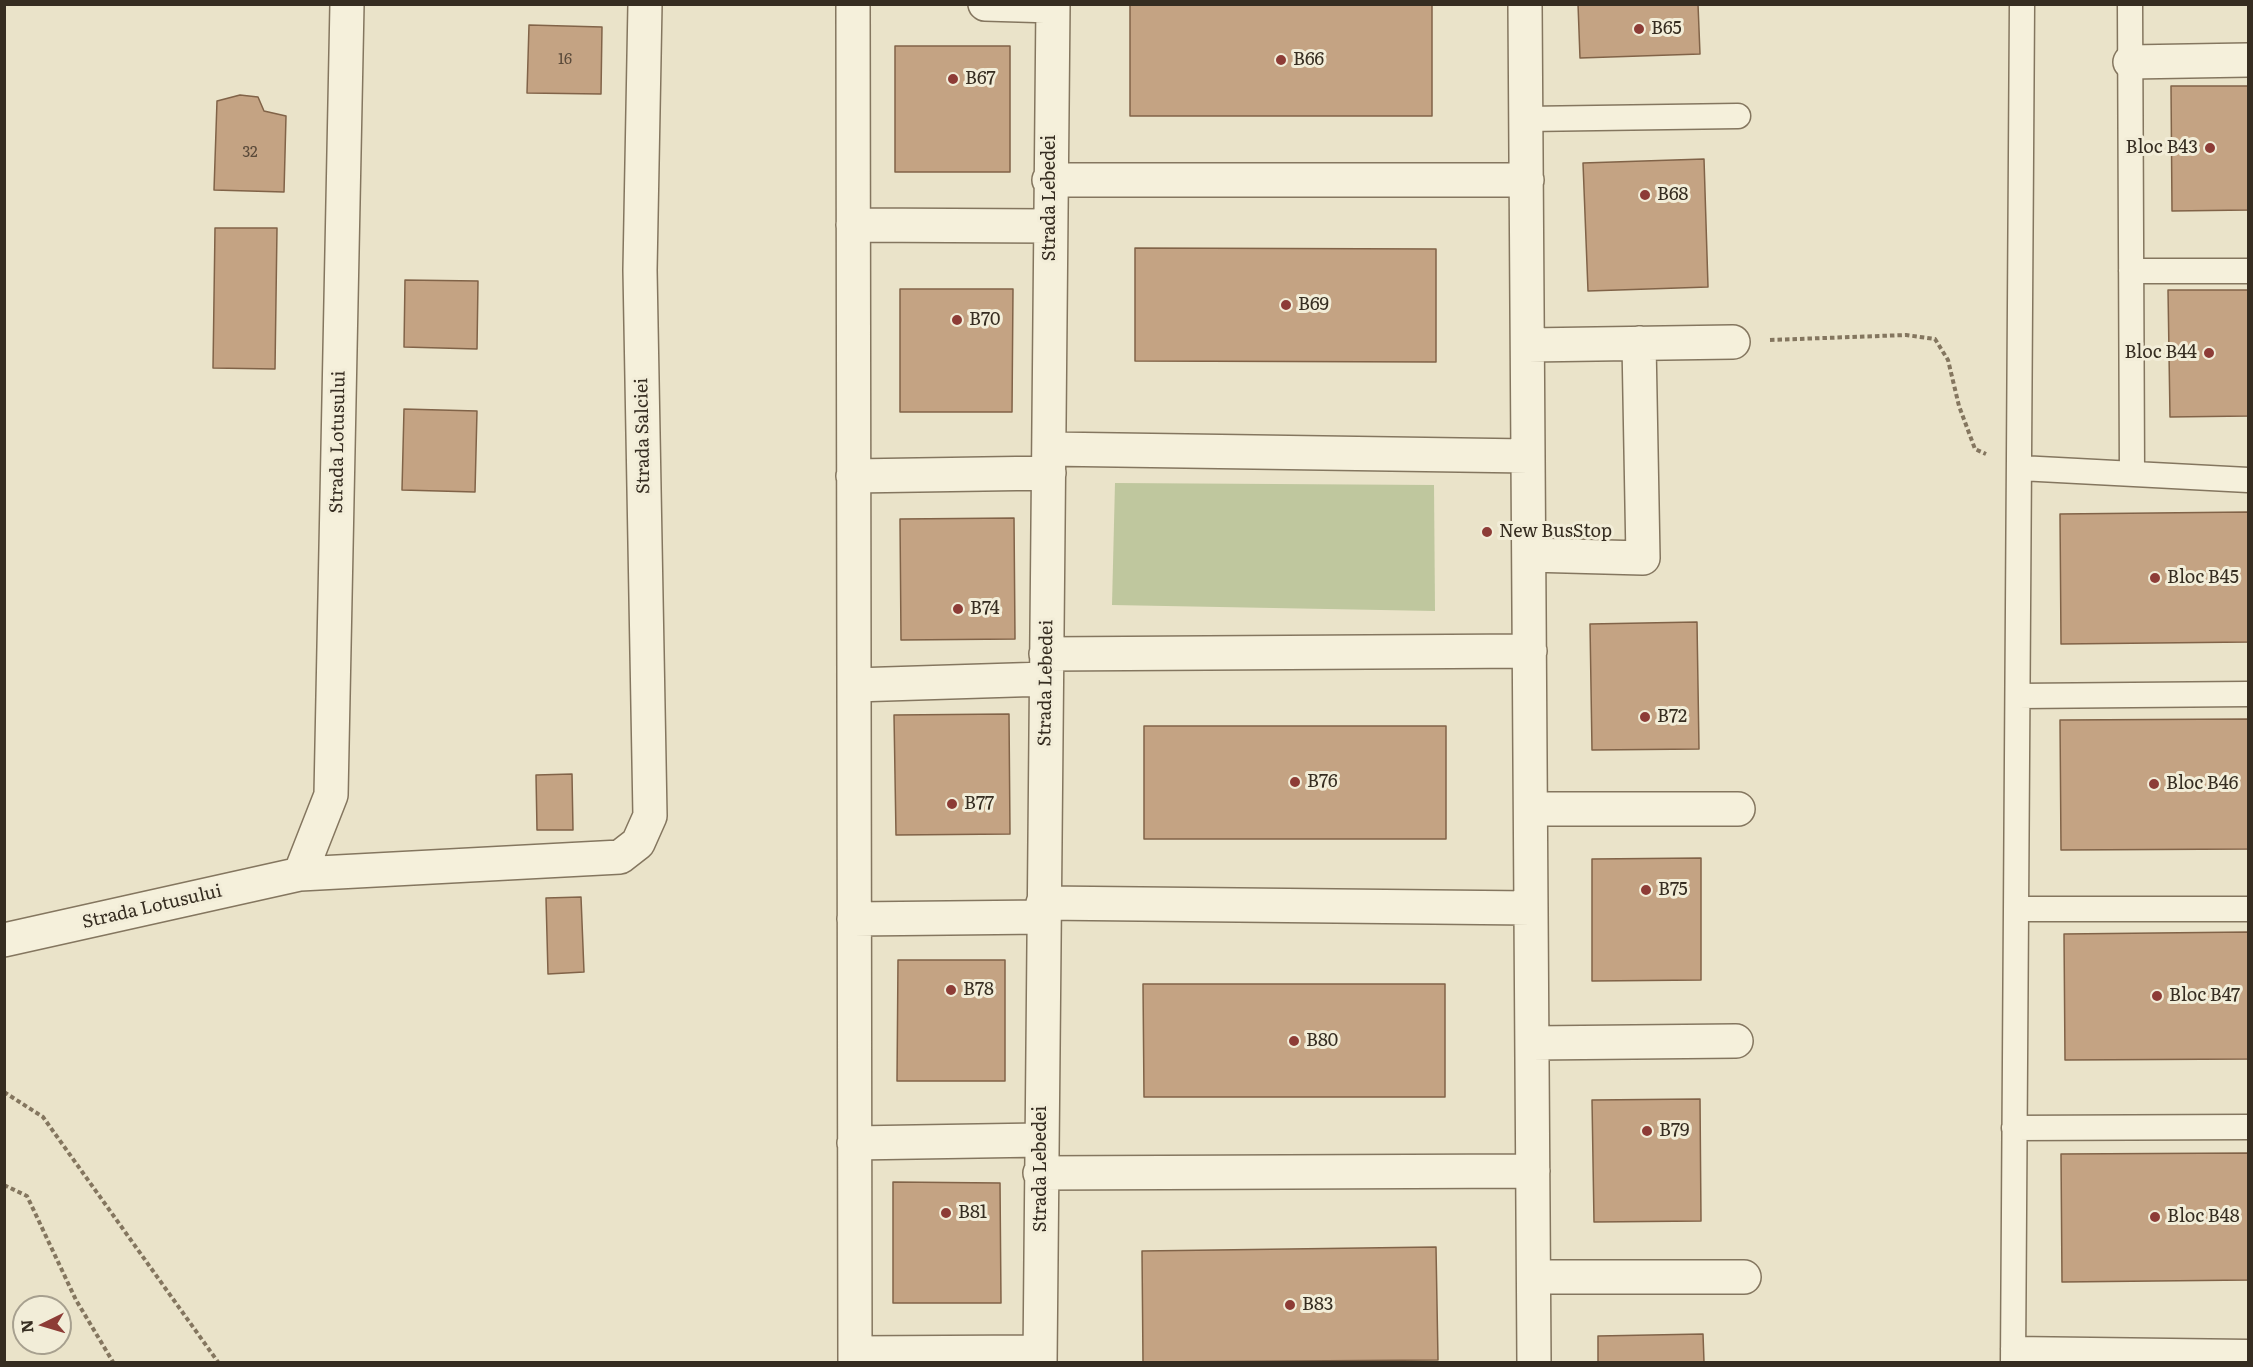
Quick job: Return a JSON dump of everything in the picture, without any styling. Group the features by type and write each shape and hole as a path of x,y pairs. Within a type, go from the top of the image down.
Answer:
{"street":[{"name":"Strada Lotusului","path":"300,874 331,795 347,4"},
{"name":"Strada Salciei","path":"620,857 638,843 650,816 640,270 645,4"},
{"path":"853,4 855,1358 1040,1357"},
{"path":"985,4 1053,5"},
{"path":"1525,4 1534,1362"},
{"name":"Strada Lebedei","path":"1040,1357 1040,1140 1049,461 1049,180 1053,5"},
{"path":"2130,62 2248,60"},
{"path":"1049,180 1527,180"},
{"path":"853,225 1049,226"},
{"path":"1528,345 1733,342"},
{"path":"1529,555 1644,558 1639,343"},
{"path":"853,476 1049,461 1528,456"},
{"path":"854,685 1046,666 1530,651"},
{"path":"1531,809 1738,809"},
{"name":"Strada Lotusului","path":"4,940 300,874 620,857"},
{"path":"854,919 1043,910 1531,908"},
{"path":"1532,1042 1736,1041"},
{"path":"854,1143 1040,1140"},
{"path":"1040,1173 1533,1171"},
{"path":"1534,1277 1744,1276"}],"lane":[{"path":"2022,4 2013,1356 2248,1352"},
{"path":"2130,4 2132,474"},
{"path":"1526,119 1738,116"},
{"path":"2131,271 2248,271"},
{"path":"2020,468 2248,480"},
{"path":"2018,696 2248,694"},
{"path":"2016,909 2248,909"},
{"path":"2014,1128 2248,1127"}],"path":[{"path":"1733,342 1906,335 1935,339 1948,360 1959,406 1975,449 2020,468"},
{"path":"4,1092 44,1117 218,1362"},
{"path":"4,1185 27,1196 76,1299 113,1362"}],"green space":[{"path":"1115,483 1434,485 1435,611 1112,605"}],"building":[{"name":"B66","path":"1130,4 1432,4 1432,116 1130,116"},
{"name":"B65","path":"1578,4 1698,4 1700,54 1580,58"},
{"path":"529,25 602,27 601,94 527,93"},
{"name":"B67","path":"895,46 1010,46 1010,172 895,172"},
{"name":"Bloc B43","path":"2171,86 2248,86 2248,210 2172,211"},
{"path":"240,95 258,97 264,111 286,116 284,192 214,190 217,101"},
{"name":"B68","path":"1704,159 1708,287 1588,291 1583,163"},
{"path":"215,228 277,228 275,369 213,368"},
{"name":"B69","path":"1135,248 1436,249 1436,362 1135,361"},
{"path":"405,280 478,281 477,349 404,347"},
{"name":"B70","path":"900,289 1013,289 1012,412 900,412"},
{"name":"Bloc B44","path":"2168,290 2248,290 2248,416 2170,417"},
{"path":"404,409 477,411 475,492 402,490"},
{"name":"Bloc B45","path":"2248,512 2248,642 2061,644 2060,514"},
{"name":"B74","path":"1014,518 1015,639 901,640 900,519"},
{"name":"B72","path":"1697,622 1699,749 1592,750 1590,624"},
{"name":"B77","path":"1009,714 1010,834 896,835 894,715"},
{"name":"Bloc B46","path":"2248,719 2248,849 2061,850 2060,720"},
{"name":"B76","path":"1144,726 1446,726 1446,839 1144,839"},
{"path":"572,774 573,830 537,830 536,775"},
{"name":"B75","path":"1701,858 1701,980 1592,981 1592,859"},
{"path":"581,897 584,972 548,974 546,898"},
{"name":"Bloc B47","path":"2248,932 2248,1059 2065,1060 2064,934"},
{"name":"B78","path":"898,960 1005,960 1005,1081 897,1081"},
{"name":"B80","path":"1143,984 1445,984 1445,1097 1144,1097"},
{"name":"B79","path":"1700,1099 1701,1221 1594,1222 1592,1100"},
{"name":"Bloc B48","path":"2248,1153 2248,1280 2062,1282 2061,1154"},
{"name":"B81","path":"893,1182 1000,1183 1001,1303 893,1303"},
{"name":"B83","path":"1436,1247 1438,1360 1143,1362 1142,1251"},
{"path":"1703,1334 1704,1362 1598,1362 1598,1336"}],"place":[{"name":"B65","path":"1639,29"},
{"name":"B66","path":"1281,60"},
{"name":"B67","path":"953,79"},
{"name":"Bloc B43","path":"2210,148"},
{"name":"B68","path":"1645,195"},
{"name":"B69","path":"1286,305"},
{"name":"B70","path":"957,320"},
{"name":"Bloc B44","path":"2209,353"},
{"name":"New BusStop","path":"1487,532"},
{"name":"Bloc B45","path":"2155,578"},
{"name":"B74","path":"958,609"},
{"name":"B72","path":"1645,717"},
{"name":"B76","path":"1295,782"},
{"name":"Bloc B46","path":"2154,784"},
{"name":"B77","path":"952,804"},
{"name":"B75","path":"1646,890"},
{"name":"B78","path":"951,990"},
{"name":"Bloc B47","path":"2157,996"},
{"name":"B80","path":"1294,1041"},
{"name":"B79","path":"1647,1131"},
{"name":"B81","path":"946,1213"},
{"name":"Bloc B48","path":"2155,1217"},
{"name":"B83","path":"1290,1305"}]}
